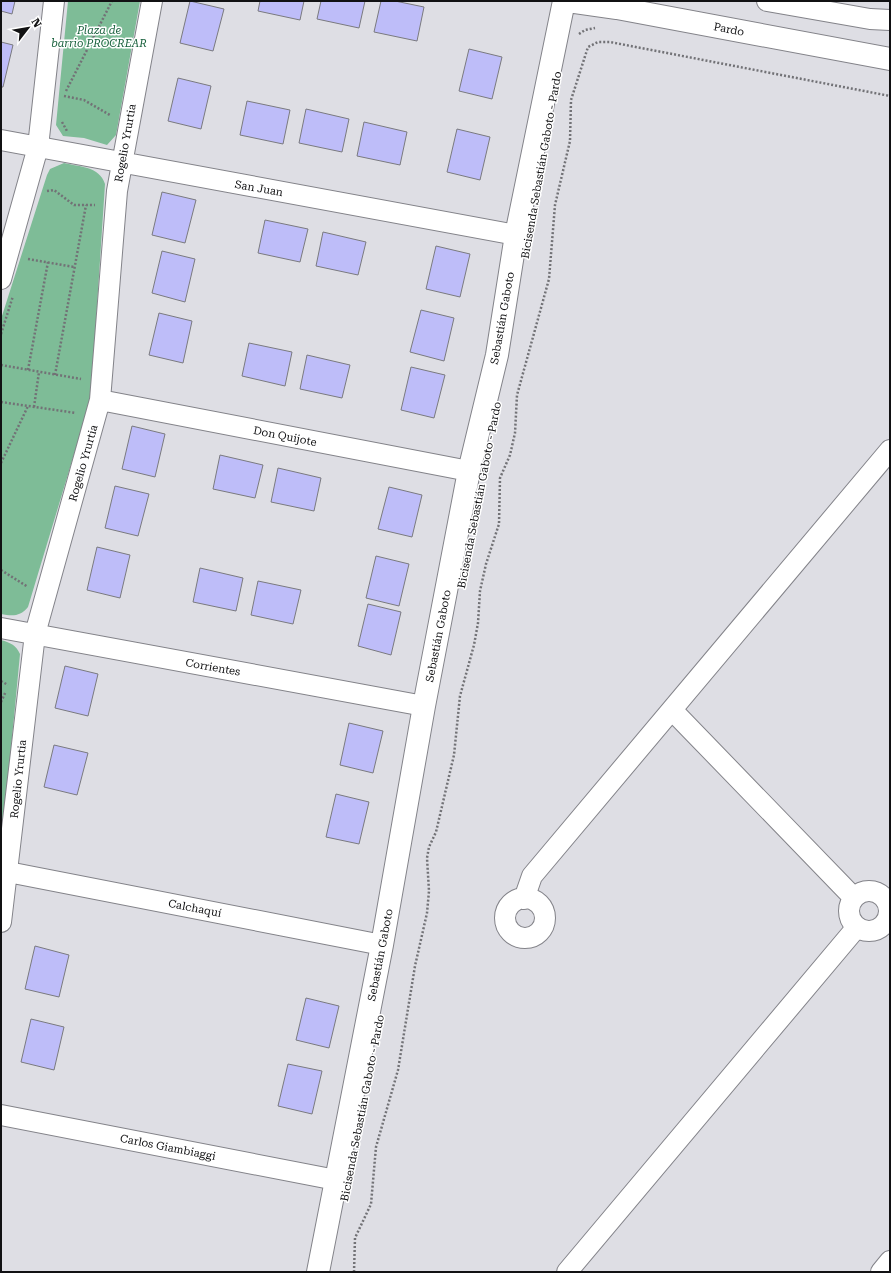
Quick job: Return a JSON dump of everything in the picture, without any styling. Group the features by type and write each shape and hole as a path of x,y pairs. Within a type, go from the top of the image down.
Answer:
{"street":[{"path":"8,284 38,147 54,1"},
{"name":"Rogelio Yrurtia","path":"1,922 35,634 100,400 117,191 152,1"},
{"name":"Sebastián Gaboto","path":"318,1272 382,945 424,706 469,471 497,355 516,235 564,1"},
{"name":"Pardo","path":"568,1 661,16 890,59"},
{"path":"767,1 890,20"},
{"name":"San Juan","path":"1,140 516,235"},
{"name":"Don Quijote","path":"100,400 469,471"},
{"path":"524,899 532,876 890,450"},
{"name":"Corrientes","path":"1,628 424,706"},
{"path":"672,710 854,898"},
{"name":"Calchaquí","path":"8,872 382,945"},
{"path":"865,892 877,894 886,893 888,915 886,930 870,931 857,927 850,916 849,910 854,898 865,892"},
{"path":"567,1272 857,927"},
{"name":"Carlos Giambiaggi","path":"1,1114 336,1180"},
{"path":"881,1272 890,1261"}],"path":[{"path":"112,1 64,96 84,100 116,118"},
{"path":"577,37 585,30 597,28"},
{"path":"354,1272 355,1238 371,1204 376,1146 402,1053 415,966 427,913 429,892 427,858 429,847 436,832 454,755 460,696 474,645 478,623 480,591 486,564 499,524 500,478 510,454 515,433 518,395 521,381 549,279 555,205 570,141 571,100 581,73 584,56 588,47 598,42 610,42 890,96"},
{"path":"61,121 67,133 73,133"},
{"path":"44,198 49,185"},
{"path":"47,191 54,190 74,205 99,205"},
{"path":"54,375 86,205"},
{"path":"25,258 74,267"},
{"path":"28,370 48,262"},
{"path":"1,334 8,284"},
{"path":"1,365 86,380"},
{"path":"34,407 39,372"},
{"path":"1,402 81,414"},
{"path":"1,463 28,406"},
{"path":"1,570 29,588"},
{"path":"27,595 31,580"},
{"path":"1,702 9,685"}],"green space":[{"name":"Plaza de barrio PROCREAR","path":"68,1 140,1 116,135 107,145 84,138 63,136 56,125"},
{"path":"64,163 94,170 102,178 105,184 91,398 28,607 22,613 5,615 1,614 1,319 47,175 50,169"},
{"path":"1,640 13,645 17,648 20,654 1,854"}],"building":[{"path":"1,1 15,1 12,14 1,11"},
{"path":"190,1 224,9 213,51 180,43"},
{"path":"260,1 304,1 300,20 258,11"},
{"path":"321,1 365,1 359,28 317,19"},
{"path":"381,1 395,1 424,7 417,41 374,32"},
{"path":"1,42 13,45 3,87 1,87"},
{"path":"469,49 502,57 492,99 459,91"},
{"path":"178,78 211,86 201,129 168,121"},
{"path":"247,101 290,110 283,144 240,135"},
{"path":"306,109 349,119 342,152 299,143"},
{"path":"364,122 407,132 400,165 357,156"},
{"path":"457,129 490,137 480,180 447,172"},
{"path":"162,192 196,200 185,243 152,235"},
{"path":"265,220 308,229 300,262 258,253"},
{"path":"323,232 366,242 358,275 316,266"},
{"path":"436,246 470,254 460,297 426,289"},
{"path":"162,251 195,259 185,302 152,293"},
{"path":"421,310 454,318 444,361 410,352"},
{"path":"159,313 192,321 183,363 149,355"},
{"path":"249,343 292,352 285,386 242,376"},
{"path":"307,355 350,365 342,398 300,389"},
{"path":"411,367 445,375 434,418 401,410"},
{"path":"132,426 165,434 155,477 122,469"},
{"path":"220,455 263,465 255,498 213,489"},
{"path":"278,468 321,478 314,511 271,502"},
{"path":"115,486 149,494 138,536 105,528"},
{"path":"389,487 422,495 412,537 378,529"},
{"path":"97,547 130,555 120,598 87,590"},
{"path":"376,556 409,564 399,606 366,598"},
{"path":"200,568 243,578 236,611 193,602"},
{"path":"258,581 301,590 293,624 251,615"},
{"path":"368,604 401,612 391,655 358,646"},
{"path":"65,666 98,674 88,716 55,708"},
{"path":"349,723 383,731 373,773 340,765"},
{"path":"54,745 88,753 77,795 44,787"},
{"path":"336,794 369,802 359,844 326,837"},
{"path":"35,946 69,955 59,997 25,989"},
{"path":"306,998 339,1006 329,1048 296,1040"},
{"path":"31,1019 64,1027 54,1070 21,1062"},
{"path":"288,1064 322,1071 312,1114 278,1106"}]}
